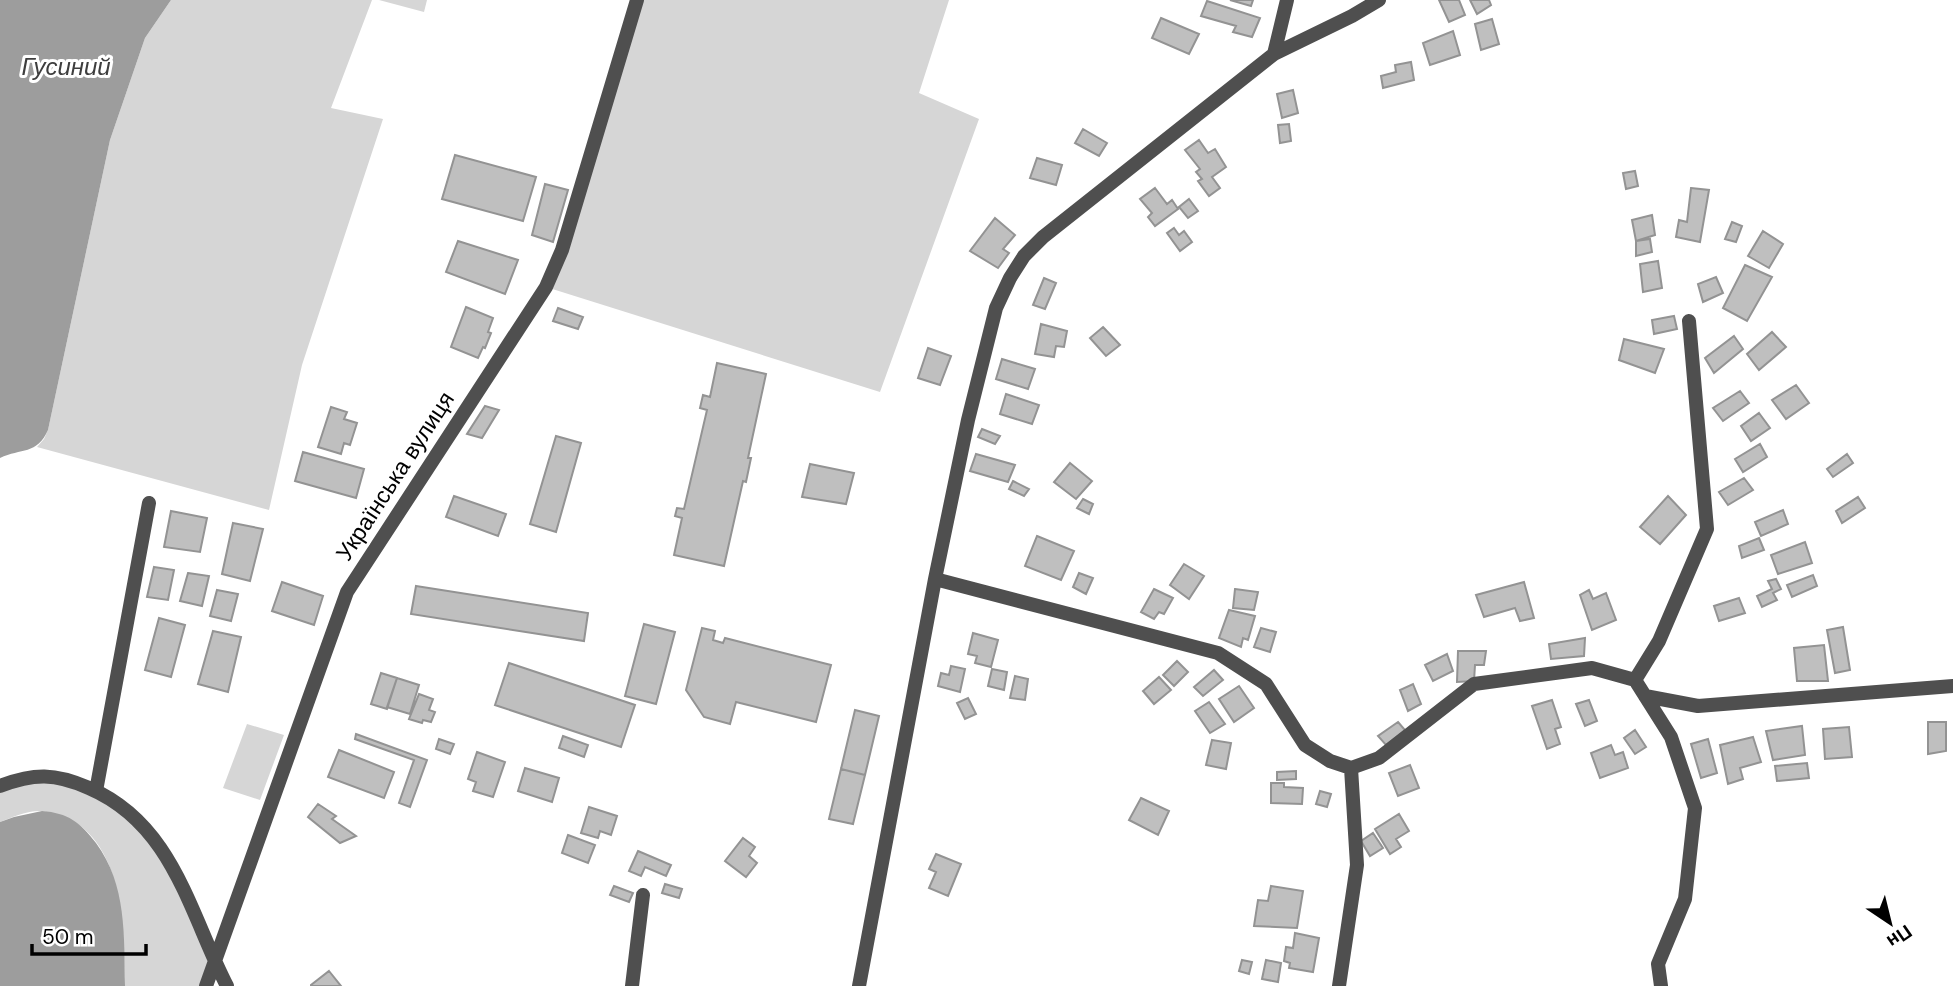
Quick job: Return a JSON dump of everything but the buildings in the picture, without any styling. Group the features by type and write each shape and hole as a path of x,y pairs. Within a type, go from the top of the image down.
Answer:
{"street":[{"name":"Українська вулиця","path":"206,986 346,592 546,287 566,238 637,0"},
{"path":"1274,54 1287,0"},
{"path":"859,986 935,579 968,420 996,308 1017,267 1024,256 1066,217 1274,54 1379,0"},
{"path":"1635,680 1659,641 1707,529 1689,321"},
{"path":"96,791 149,503"},
{"path":"935,579 1218,653 1266,684 1305,745 1330,761 1351,768 1379,758 1474,684 1592,668 1635,680 1671,737 1695,808 1685,899 1658,964 1661,986"},
{"path":"1645,696 1698,706 1953,686"},
{"path":"1339,986 1357,865 1351,768"},
{"path":"0,786 31,777 63,778 120,803 138,819 171,863 227,986"},
{"path":"632,986 642,895"}],"shaded area":[{"path":"171,0 372,0 331,108 383,119 302,365 269,510 37,447 48,430 110,140 145,38"},
{"path":"379,0 427,0 424,12"},
{"path":"637,0 949,0 919,93 979,119 880,392 546,287"},
{"path":"247,724 284,735 260,800 223,788"},
{"path":"63,778 143,824 214,961 206,986 125,986 119,901 107,860 96,842 80,826 45,812 26,813 0,822 0,786"}],"water":[{"name":"Гусиний","path":"0,0 171,0 145,38 110,140 48,430 34,447 0,458"},
{"path":"42,811 66,816 79,824 106,859 119,894 122,912 125,986 0,986 0,822"}]}
